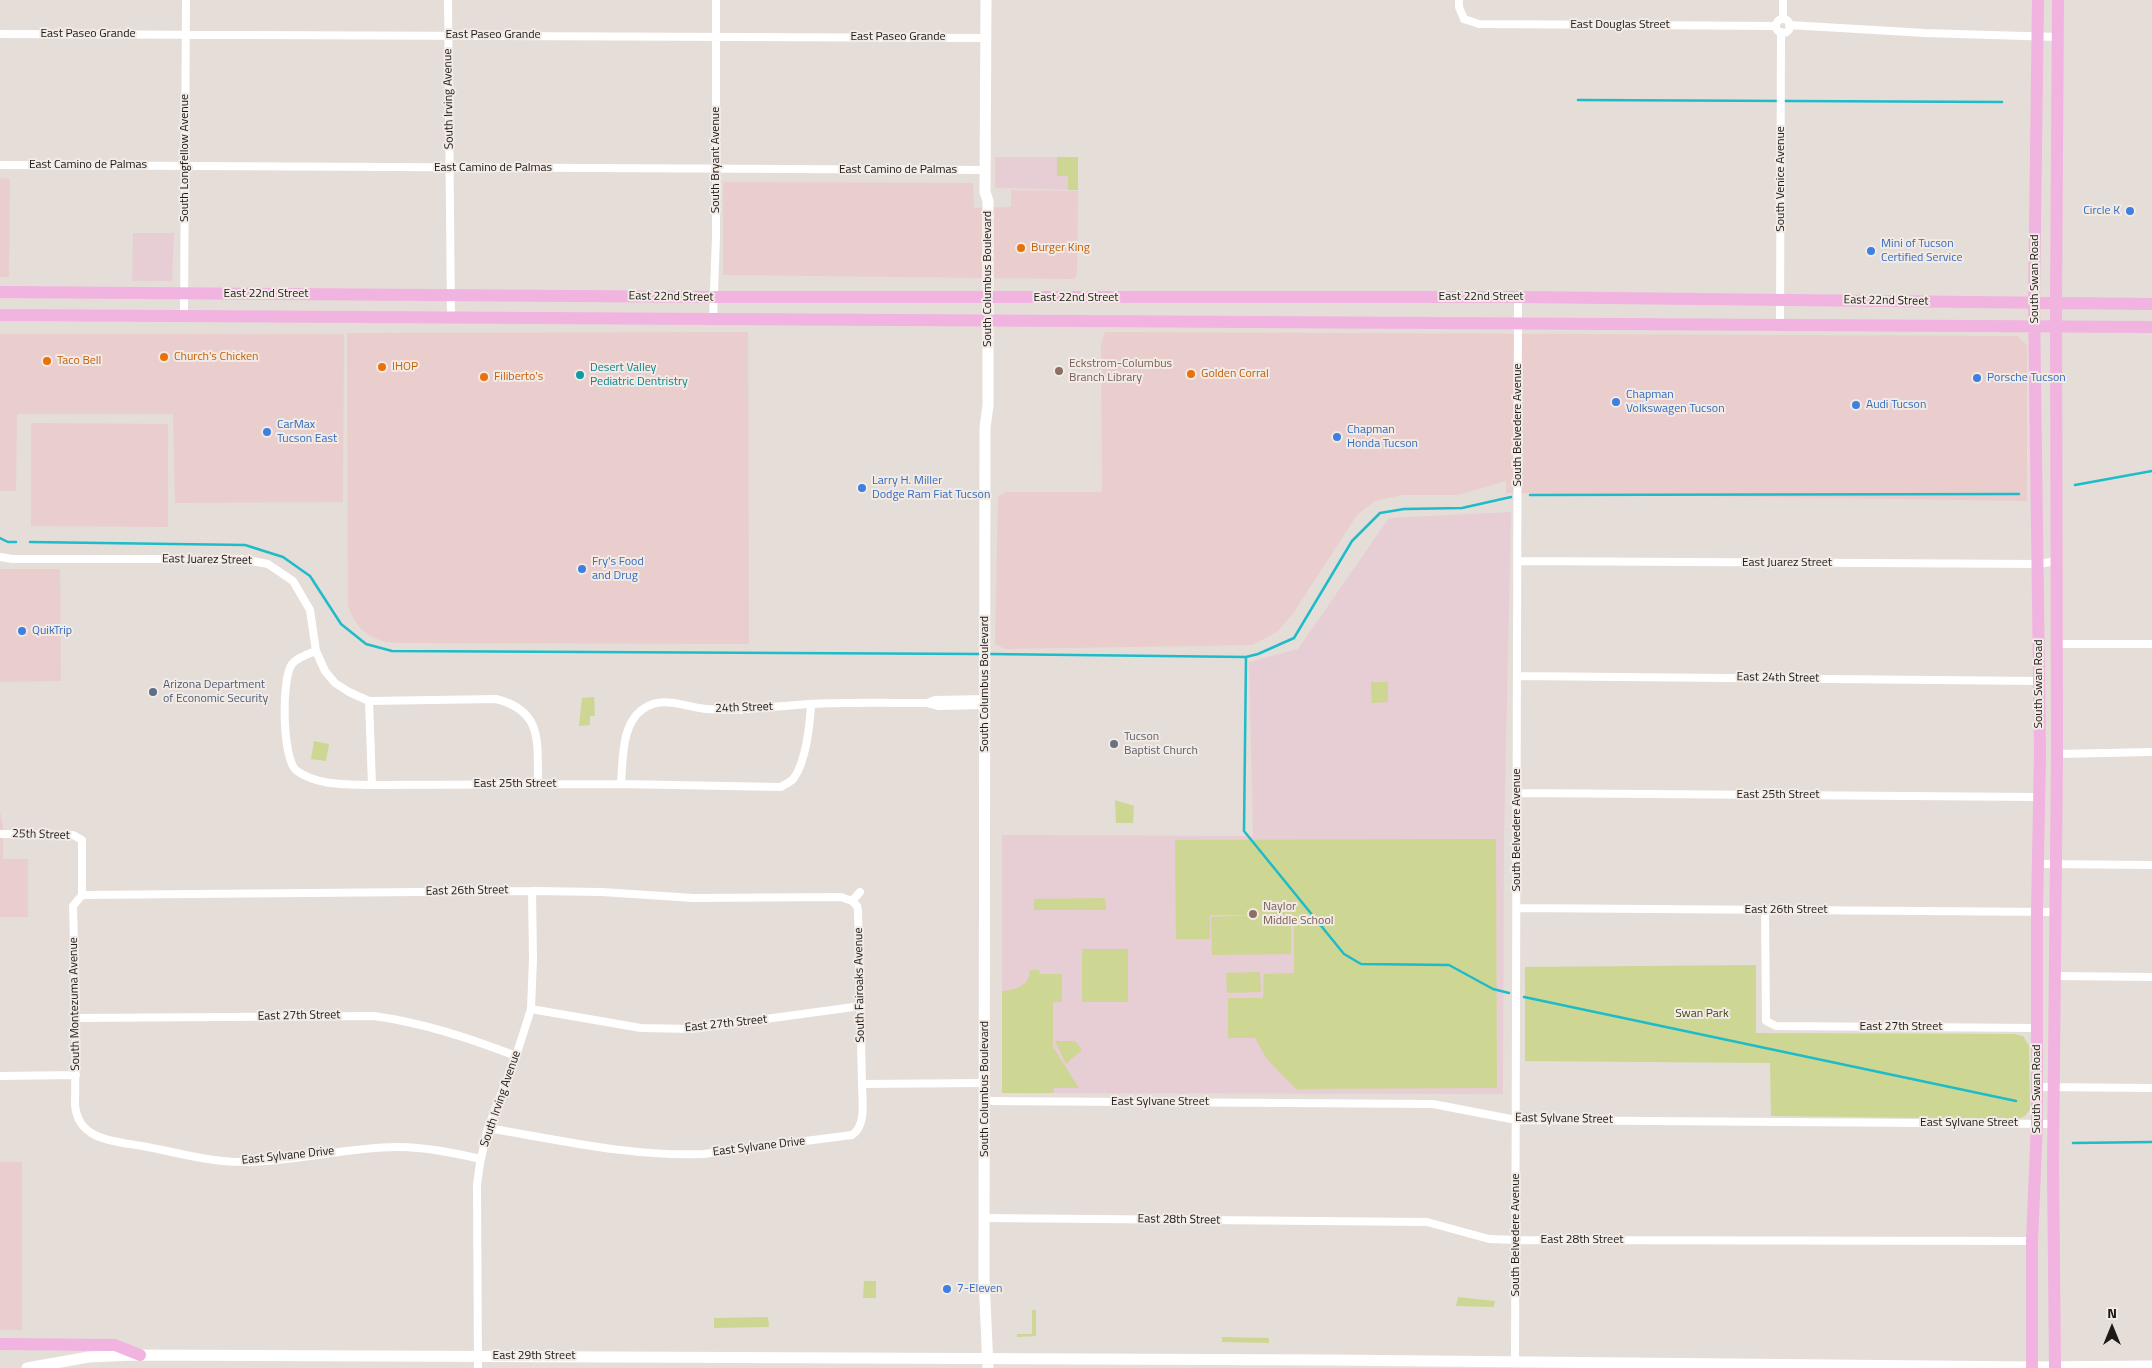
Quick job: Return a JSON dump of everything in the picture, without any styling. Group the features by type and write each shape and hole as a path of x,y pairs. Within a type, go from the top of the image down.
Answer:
{"main road":[{"name":"South Swan Road","path":"2032,1367 2032,1241 2037,1123 2039,681 2039,564 2034,303 2038,0"},
{"name":"South Swan Road","path":"2055,1367 2054,1124 2057,754 2056,303 2058,0"},
{"name":"East 22nd Street","path":"0,292 714,297 1518,297 2152,304"},
{"name":"East 22nd Street","path":"0,315 2152,327"},
{"path":"0,1344 115,1345 140,1355"}],"street":[{"name":"South Longfellow Avenue","path":"184,316 186,0"},
{"name":"South Irving Avenue","path":"448,0 451,318"},
{"name":"South Bryant Avenue","path":"713,320 716,169 716,0"},
{"name":"South Columbus Boulevard","path":"986,0 985,192 988,201 988,405 985,428 984,1278 988,1364"},
{"name":"East Douglas Street","path":"1459,0 1462,20 1479,24 1779,29"},
{"path":"1783,0 1786,22 1787,31 1779,29 1779,20 1786,22 1925,33 2058,37"},
{"name":"South Venice Avenue","path":"1779,29 1780,325"},
{"name":"East Paseo Grande","path":"0,34 986,38"},
{"name":"East Camino de Palmas","path":"0,165 985,170"},
{"name":"South Belvedere Avenue","path":"1515,1362 1518,297"},
{"name":"East Juarez Street","path":"0,556 12,558 242,559 268,564 293,581 310,610 316,651 325,671 335,683 369,701 496,699 512,703 526,713 534,728 538,784"},
{"name":"East Juarez Street","path":"1518,561 2039,564 2056,562"},
{"path":"2056,644 2152,644"},
{"name":"East 25th Street","path":"316,651 296,660 287,674 284,691 288,758 295,770 314,779 331,783 372,785 621,784 781,787 794,779 801,762 810,721 811,704"},
{"name":"East 24th Street","path":"1517,676 2039,681"},
{"name":"24th Street","path":"621,784 624,748 632,720 650,705 667,702 705,709 756,709 811,704 927,703 935,700 985,702"},
{"path":"369,701 372,785"},
{"path":"2057,754 2152,752"},
{"name":"East 25th Street","path":"1517,793 2038,797"},
{"name":"25th Street","path":"0,834 73,834 82,840"},
{"name":"South Montezuma Avenue","path":"77,1116 74,906 82,895 82,840"},
{"path":"2038,864 2152,864"},
{"name":"South Irving Avenue","path":"478,1362 476,1204 481,1159 488,1128 516,1056 531,1009 533,958 532,891"},
{"name":"East 26th Street","path":"82,895 532,891 602,892 693,898 841,897 852,901"},
{"path":"852,901 860,892"},
{"name":"South Fairoaks Avenue","path":"852,901 857,906 858,911 862,1084"},
{"name":"East 26th Street","path":"1517,908 2055,912"},
{"name":"East 27th Street","path":"1765,909 1766,1021 1776,1026 2037,1028"},
{"path":"2055,976 2152,977"},
{"name":"East 27th Street","path":"531,1009 642,1028 692,1029 861,1006"},
{"name":"East 27th Street","path":"76,1018 374,1016 423,1024 449,1031 516,1056"},
{"path":"0,1076 76,1075"},
{"path":"864,1138 858,1131 862,1120 862,1084 985,1082"},
{"path":"2037,1087 2152,1088"},
{"name":"East Sylvane Street","path":"984,1101 1433,1104 1516,1120 2054,1124"},
{"name":"East Sylvane Drive","path":"77,1116 85,1131 118,1142 218,1161 259,1161 358,1149 398,1147 424,1148 481,1159"},
{"name":"East Sylvane Drive","path":"488,1128 626,1152 681,1155 704,1154 831,1138 852,1135 858,1131"},
{"name":"East 28th Street","path":"984,1218 1427,1222 1489,1239 1516,1240 2032,1241"},
{"name":"East 29th Street","path":"26,1368 89,1357 140,1355 478,1362 1331,1364 1515,1362 1737,1366 2152,1366"}],"shaded area":[{"path":"995,157 1078,157 1078,190 995,188"},
{"path":"0,178 10,179 9,277 0,277"},
{"path":"723,182 973,183 974,208 1011,207 1011,190 1078,191 1077,274 1074,279 723,275"},
{"path":"133,233 174,233 172,281 132,281"},
{"path":"748,332 749,644 399,643 385,642 372,637 361,629 353,618 348,605 347,333"},
{"path":"1105,332 2018,336 2027,345 2027,501 1506,493 1506,481 1458,495 1402,495 1375,501 1357,515 1294,612 1278,631 1253,645 1005,649 995,644 998,497 1006,492 1102,492 1101,345"},
{"path":"0,334 344,334 343,502 175,503 173,414 17,414 16,491 0,491"},
{"path":"31,423 168,424 168,527 31,526"},
{"name":"Naylor Middle School","path":"1511,512 1504,837 1503,1094 1002,1093 1002,835 1253,836 1249,662 1298,649 1389,518"},
{"path":"0,569 60,569 61,681 0,682"},
{"path":"0,811 3,827 3,859 28,859 28,917 0,917"},
{"path":"0,1162 22,1162 22,1330 0,1330"}],"green space":[{"path":"1057,157 1078,157 1078,190 1068,190 1068,176 1057,176"},
{"path":"1371,682 1388,682 1388,702 1372,703"},
{"path":"594,697 595,716 590,716 590,725 579,726 582,698"},
{"path":"314,741 329,744 326,761 311,759"},
{"path":"1115,800 1134,806 1133,823 1116,823"},
{"path":"1496,839 1497,1088 1296,1089 1267,1059 1255,1038 1228,1038 1228,998 1263,998 1264,974 1294,973 1294,915 1291,915 1291,954 1212,955 1211,917 1256,915 1210,915 1210,939 1176,939 1175,840"},
{"path":"1105,898 1106,910 1034,910 1034,899"},
{"path":"1082,949 1128,949 1128,1002 1082,1002"},
{"name":"Swan Park","path":"1756,965 1756,1033 2014,1034 2023,1036 2029,1046 2030,1109 2025,1116 2018,1119 1771,1116 1770,1063 1525,1061 1525,967"},
{"path":"1030,970 1039,970 1040,974 1062,974 1062,1002 1053,1002 1053,1047 1079,1088 1054,1088 1054,1093 1002,1093 1002,991 1012,990 1025,983"},
{"path":"1260,972 1261,992 1227,993 1226,973"},
{"path":"1055,1041 1075,1041 1082,1050 1066,1064"},
{"path":"864,1281 876,1281 876,1298 863,1298"},
{"path":"1458,1297 1495,1301 1494,1307 1456,1306"},
{"path":"1032,1310 1036,1310 1036,1336 1017,1337 1017,1334 1032,1334"},
{"path":"768,1317 769,1327 714,1328 714,1318"},
{"path":"1222,1337 1269,1338 1269,1343 1222,1342"}],"waterway":[{"path":"1578,100 2002,102"},
{"path":"2075,485 2152,471"},
{"path":"1530,495 2019,494"},
{"path":"1246,657 1258,654 1294,638 1352,541 1380,513 1404,509 1462,508 1511,497"},
{"path":"0,538 8,542 16,542"},
{"path":"30,542 245,545 283,557 310,576 341,624 366,644 392,651 981,654"},
{"path":"989,654 1246,657 1244,831 1344,954 1361,964 1449,965 1493,989 1509,993"},
{"path":"1524,997 2016,1101"},
{"path":"2073,1143 2152,1142"}],"place":[{"name":"Circle K","path":"2130,211"},
{"name":"Burger King","path":"1021,248"},
{"name":"Mini of Tucson Certified Service","path":"1871,251"},
{"name":"Church's Chicken","path":"164,357"},
{"name":"Taco Bell","path":"47,361"},
{"name":"IHOP","path":"382,367"},
{"name":"Eckstrom-Columbus Branch Library","path":"1059,371"},
{"name":"Golden Corral","path":"1191,374"},
{"name":"Desert Valley Pediatric Dentristry","path":"580,375"},
{"name":"Filiberto's","path":"484,377"},
{"name":"Porsche Tucson","path":"1977,378"},
{"name":"Chapman Volkswagen Tucson","path":"1616,402"},
{"name":"Audi Tucson","path":"1856,405"},
{"name":"CarMax Tucson East","path":"267,432"},
{"name":"Chapman Honda Tucson","path":"1337,437"},
{"name":"Larry H. Miller Dodge Ram Fiat Tucson","path":"862,488"},
{"name":"Fry's Food and Drug","path":"582,569"},
{"name":"QuikTrip","path":"22,631"},
{"name":"Arizona Department of Economic Security","path":"153,692"},
{"name":"Tucson Baptist Church","path":"1114,744"},
{"name":"Naylor Middle School","path":"1253,914"},
{"name":"7-Eleven","path":"947,1289"}]}
